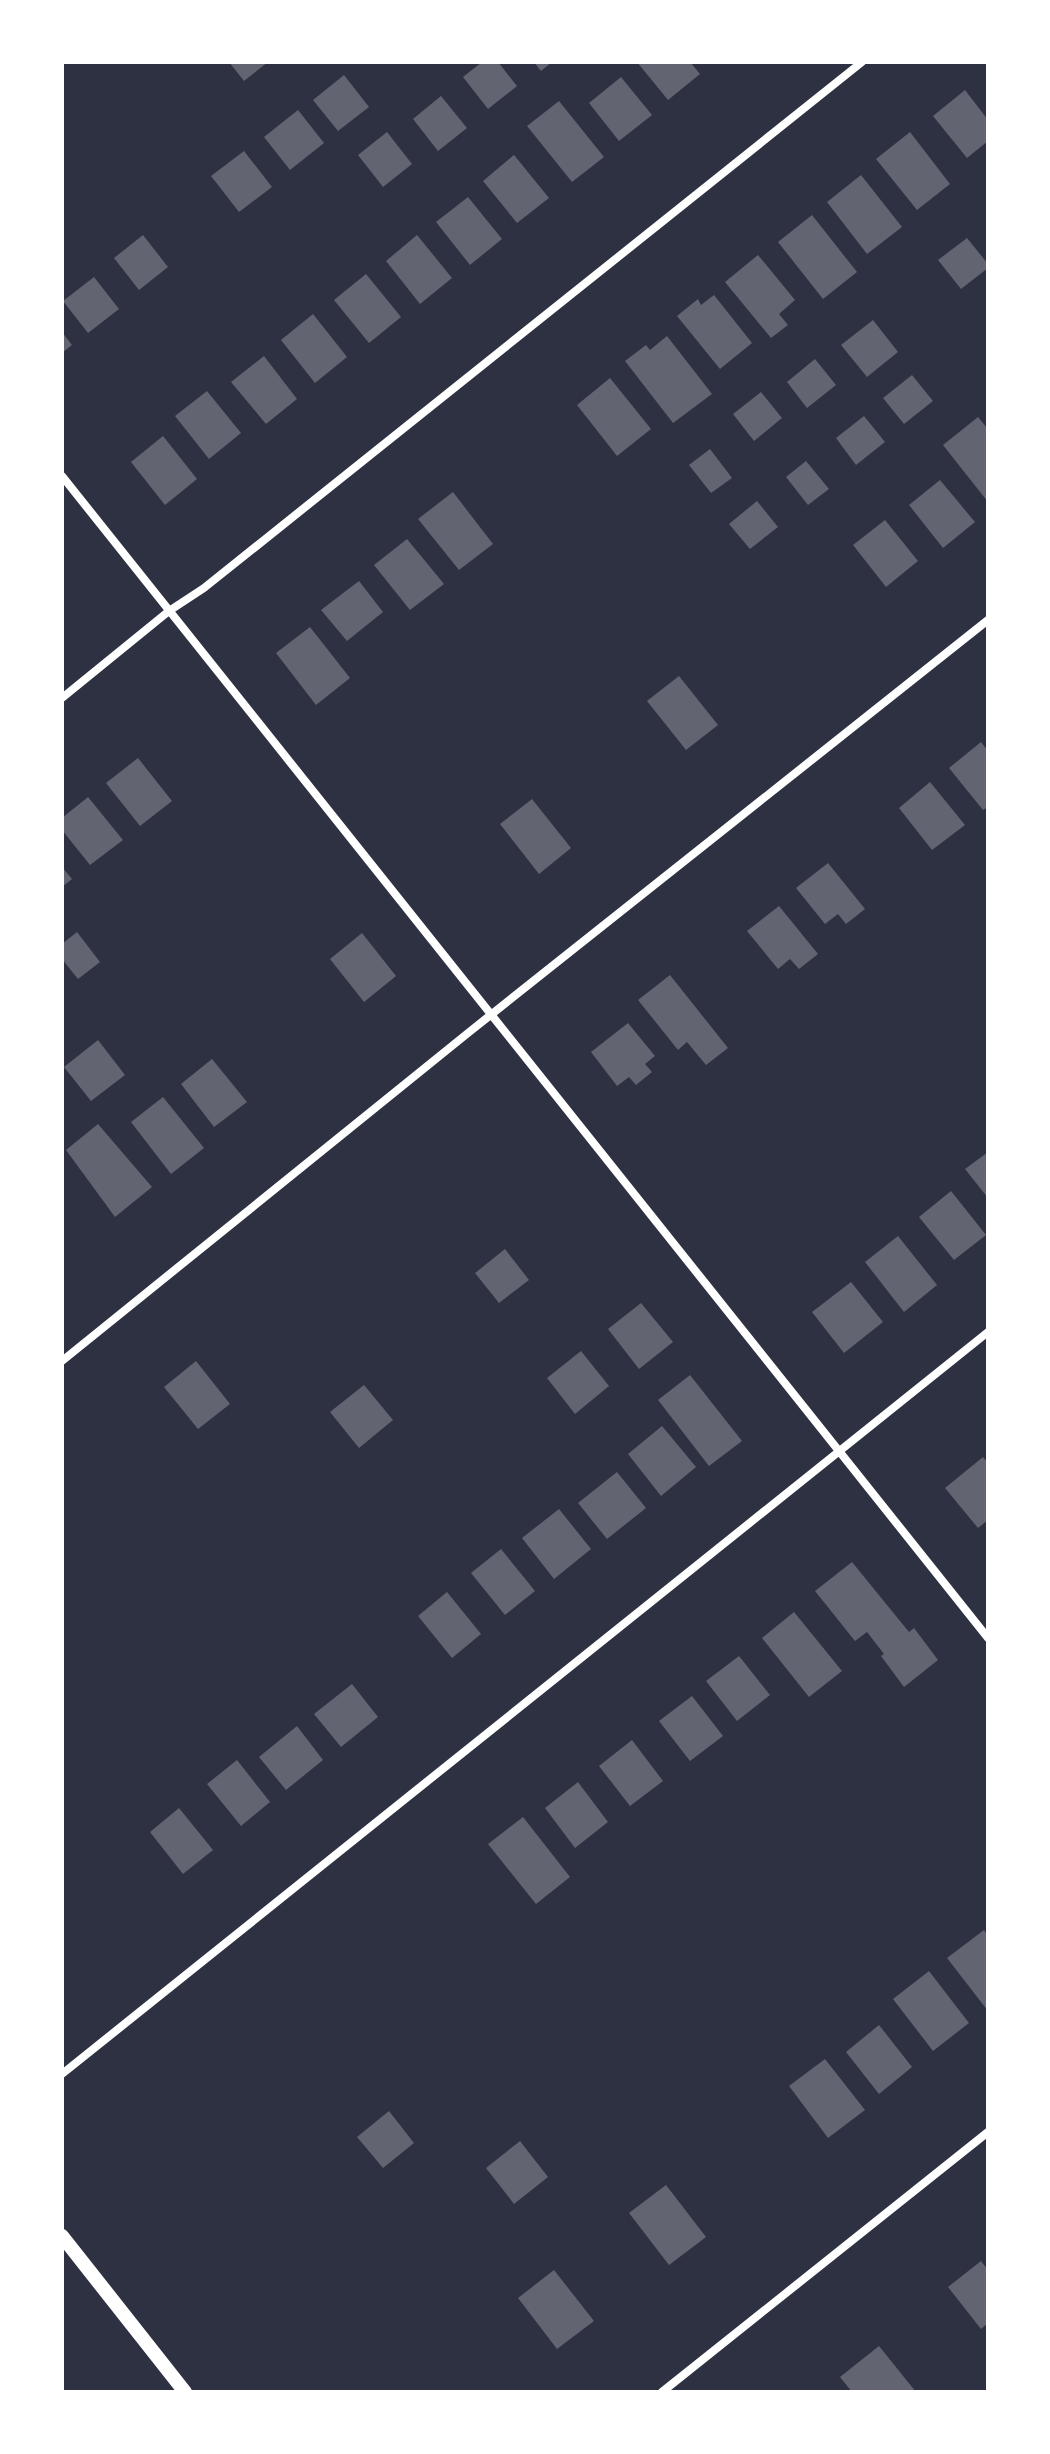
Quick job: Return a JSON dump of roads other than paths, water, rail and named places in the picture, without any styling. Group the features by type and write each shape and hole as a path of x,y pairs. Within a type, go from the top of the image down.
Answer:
{"street":[{"path":"62,698 862,62"},
{"path":"62,476 988,1638"},
{"path":"62,1361 988,620"},
{"path":"62,2074 988,1332"},
{"path":"662,2392 988,2132"},
{"path":"62,2236 185,2392"}]}
